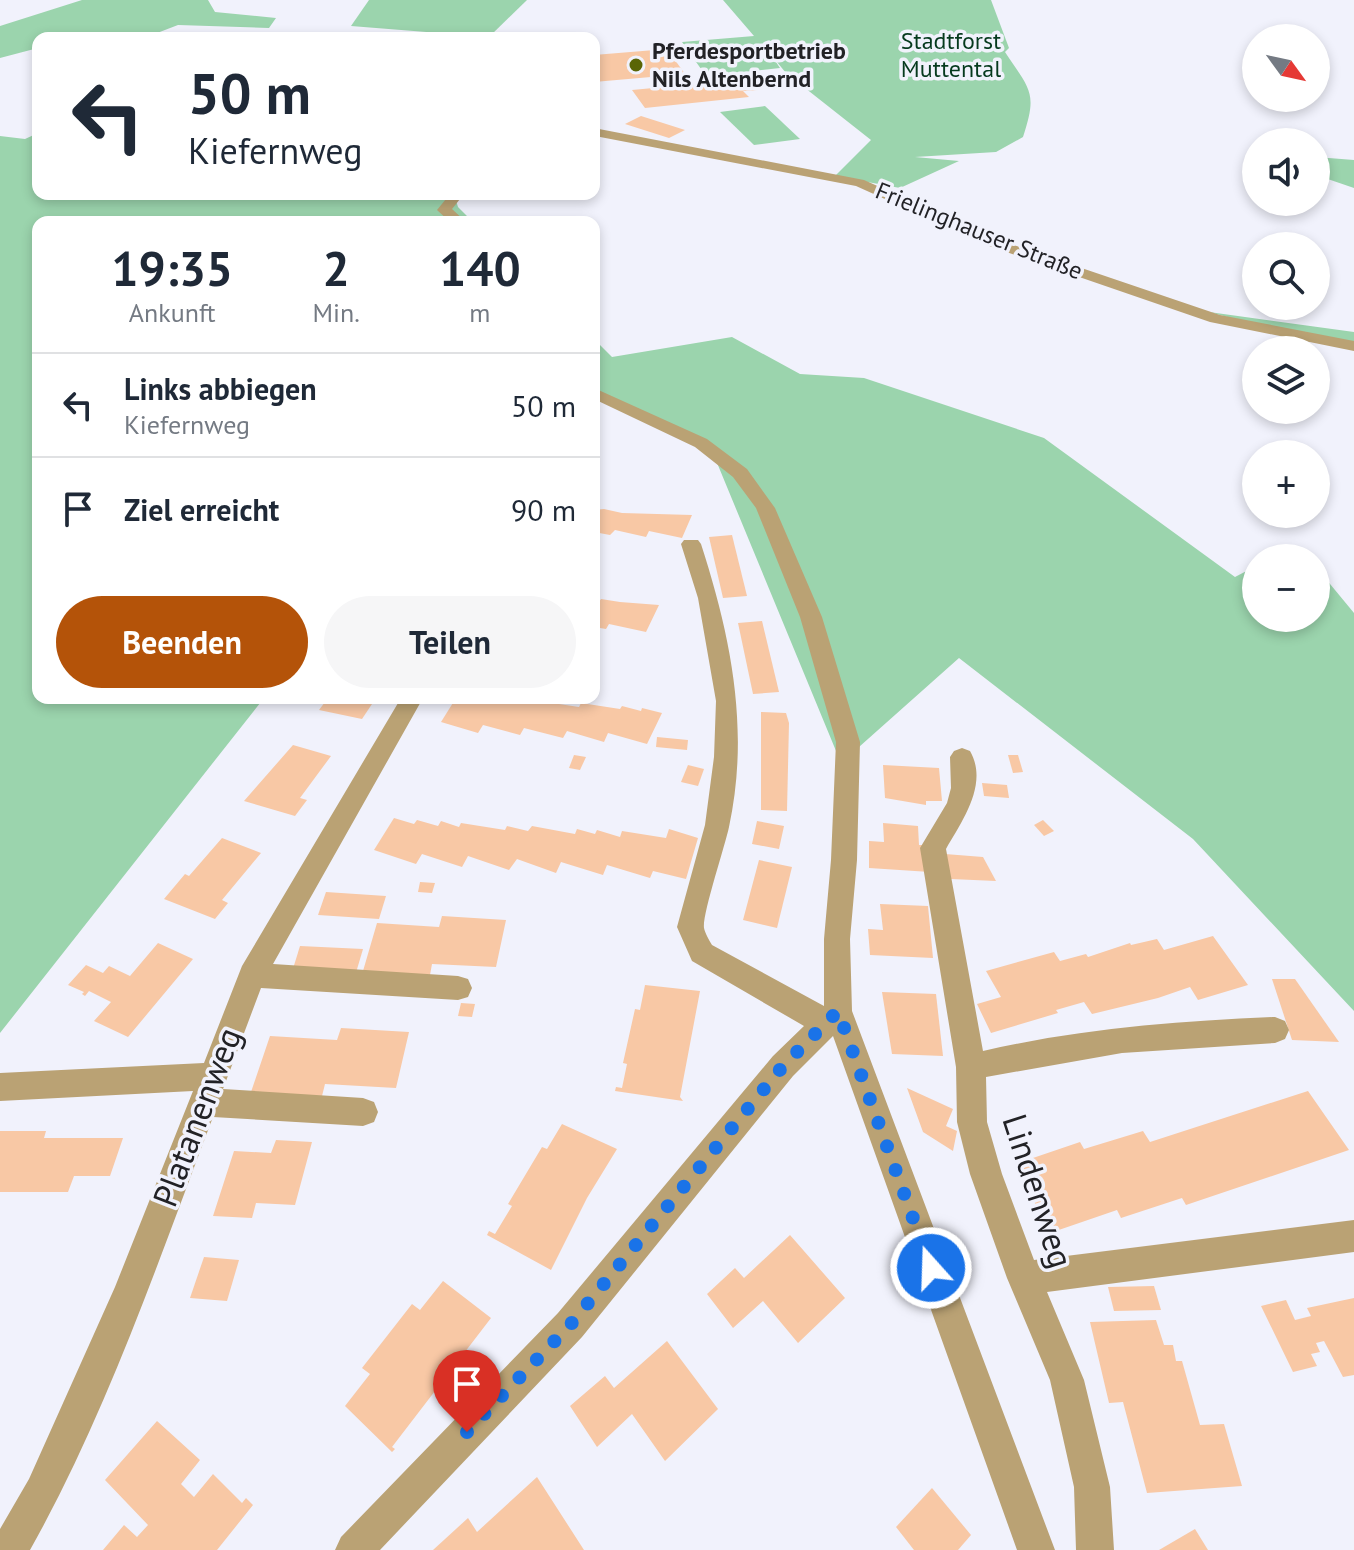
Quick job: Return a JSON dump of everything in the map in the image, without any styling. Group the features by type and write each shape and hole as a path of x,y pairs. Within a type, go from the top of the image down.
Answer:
{"street":[{"name":"Frielinghauser Straße","path":"600,135 859,183 994,243 1216,319 1248,328 1354,346"},
{"path":"450,200 444,210 452,216"},
{"path":"600,396 701,443 740,473 765,508 811,617 848,742 844,860 832,1017 1036,1550"},
{"path":"691,544 708,598 727,701 726,757 717,825 690,927 702,953 832,1017"},
{"name":"Platanenweg","path":"9,1550 42,1492 129,1295 252,975 409,704"},
{"name":"Lindenweg","path":"962,757 963,788 959,804 933,848 971,1067 972,1122 986,1174 1024,1278 1067,1380 1092,1487 1095,1550"},
{"path":"252,975 458,988"},
{"path":"354,1550 570,1325 783,1066 832,1017"},
{"path":"971,1067 1029,1052 1088,1044 1209,1032 1275,1030"},
{"path":"0,1087 207,1089 363,1112"},
{"path":"1024,1278 1354,1236"}],"green space":[{"path":"82,0 208,0 215,12 276,18 269,28 178,25 160,32 32,32 32,50 0,58 0,26"},
{"path":"369,0 527,0 494,32 426,32 351,26"},
{"name":"Stadtforst Muttental","path":"723,0 991,0 1009,48 1005,52 1029,92 1030,110 1023,137 996,152 915,157 959,161 900,188 835,176 871,140 786,73 772,56 780,68 706,76 682,42 754,36"},
{"path":"765,106 800,139 754,145 720,112"},
{"path":"0,136 25,139 32,136 32,200 456,200 467,216 32,216 32,704 259,704 0,1033"},
{"path":"1330,158 1354,160 1354,188 1330,180"},
{"path":"1209,312 1242,317 1242,320 1267,320 1354,332 1354,342 1330,336 1264,327"},
{"path":"732,337 800,374 864,378 1044,438 1235,577 1242,573 1242,632 1330,632 1330,584 1354,613 1354,1011 1193,839 959,658 841,763 708,441 600,400 600,345 612,357"}],"building":[{"name":"Pferdesportbetrieb Nils Altenbernd","path":"667,49 685,74 600,81 600,55"},
{"path":"749,79 758,90 743,91 749,97 645,108 632,90"},
{"path":"641,116 685,130 669,138 625,124"},
{"path":"600,509 692,515 682,538 649,531 646,537 615,530 610,535 600,533"},
{"path":"732,535 747,596 723,598 709,537"},
{"path":"600,600 659,605 646,632 609,624 606,629 600,628"},
{"path":"762,621 779,692 753,694 738,623"},
{"path":"324,704 372,704 362,719 319,710"},
{"path":"452,704 559,704 579,707 588,704 620,709 622,706 641,711 642,708 662,713 647,744 608,733 604,742 567,731 563,738 524,728 520,735 483,725 478,733 441,722"},
{"path":"761,712 786,713 789,723 787,811 761,810"},
{"path":"657,737 688,740 687,750 656,747"},
{"path":"293,745 331,756 300,798 307,800 295,816 244,801"},
{"path":"574,755 586,757 580,770 569,768"},
{"path":"1008,755 1018,755 1023,772 1013,773"},
{"path":"688,765 704,769 698,786 681,782"},
{"path":"883,765 939,768 942,801 926,801 926,805 885,798"},
{"path":"982,783 1007,785 1009,798 984,796"},
{"path":"394,818 414,824 417,820 438,826 441,821 459,827 461,823 505,830 507,826 528,831 532,826 575,834 577,829 595,834 597,830 620,837 622,831 666,838 669,829 698,838 686,879 653,871 650,878 607,865 603,875 561,862 556,873 517,859 509,870 468,856 462,867 422,854 416,864 374,850"},
{"path":"1043,820 1054,831 1044,836 1034,825"},
{"path":"757,821 784,826 779,849 752,844"},
{"path":"883,823 918,826 919,845 928,845 930,872 869,868 869,841 884,842"},
{"path":"222,838 261,853 222,900 228,903 215,919 164,899 185,874 189,876"},
{"path":"945,854 983,857 996,881 951,879"},
{"path":"759,860 792,867 777,928 743,920"},
{"path":"420,882 435,883 432,893 418,892"},
{"path":"326,892 386,896 379,919 318,915"},
{"path":"880,904 928,906 933,958 870,955 868,929 883,930"},
{"path":"442,916 506,920 496,967 432,964 430,975 363,971 377,923 439,927"},
{"path":"1213,936 1248,985 1198,1000 1190,987 1092,1014 1084,1002 991,1033 977,1004 1001,997 986,971 1054,952 1060,961 1086,954 1088,957 1130,943 1157,939 1164,950"},
{"path":"158,943 193,959 128,1037 94,1021 111,1002 89,991 85,996 82,994 84,992 68,985 86,965 103,973 109,966 130,976"},
{"path":"300,946 363,949 355,976 292,972"},
{"path":"1272,979 1295,979 1339,1042 1292,1040"},
{"path":"645,985 700,991 680,1097 683,1101 615,1091 616,1087 622,1088 627,1064 623,1063 635,1009 640,1010"},
{"path":"882,992 936,994 943,1056 892,1054"},
{"path":"461,1003 475,1004 472,1017 458,1016"},
{"path":"341,1028 409,1032 396,1088 325,1084 322,1096 251,1092 270,1036 337,1040"},
{"path":"907,1088 953,1109 946,1126 957,1131 953,1151 923,1132"},
{"path":"1308,1091 1349,1150 1186,1205 1182,1198 1121,1218 1117,1210 1050,1233 1015,1164 1080,1142 1084,1149 1143,1131 1150,1142"},
{"path":"562,1124 617,1149 587,1198 551,1270 487,1235 489,1231 495,1234 512,1206 508,1204 542,1147 547,1149"},
{"path":"0,1131 46,1131 44,1138 123,1138 110,1176 74,1176 68,1192 0,1192"},
{"path":"276,1140 312,1142 295,1205 256,1203 252,1218 213,1216 234,1151 271,1153"},
{"path":"790,1235 845,1298 798,1343 763,1301 733,1328 707,1294 735,1268 744,1278"},
{"path":"204,1257 239,1260 227,1301 190,1298"},
{"path":"443,1281 491,1318 392,1447 395,1449 392,1452 345,1406 370,1374 362,1368 412,1304 420,1310"},
{"path":"1154,1286 1161,1310 1114,1311 1108,1287"},
{"path":"1354,1298 1354,1375 1343,1377 1324,1341 1316,1343 1320,1352 1311,1354 1317,1366 1293,1372 1261,1306 1286,1300 1295,1320 1311,1316 1307,1308"},
{"path":"1156,1320 1164,1345 1173,1345 1176,1361 1182,1361 1200,1425 1224,1424 1242,1486 1147,1493 1123,1402 1109,1403 1090,1322"},
{"path":"667,1341 718,1409 665,1461 632,1414 597,1447 570,1406 605,1376 614,1388"},
{"path":"157,1421 200,1460 181,1484 194,1497 213,1474 242,1503 246,1498 253,1505 217,1550 103,1550 124,1525 137,1537 148,1525 105,1480"},
{"path":"537,1477 584,1550 433,1550 468,1518 477,1532"},
{"path":"932,1488 971,1535 958,1550 914,1550 896,1527"},
{"path":"1195,1529 1208,1550 1159,1550"}],"place":[{"name":"Pferdesportbetrieb Nils Altenbernd","path":"636,65"}],"route":[{"path":"467,1432 570,1325 658,1222 783,1066 838,1011 931,1268"}]}
